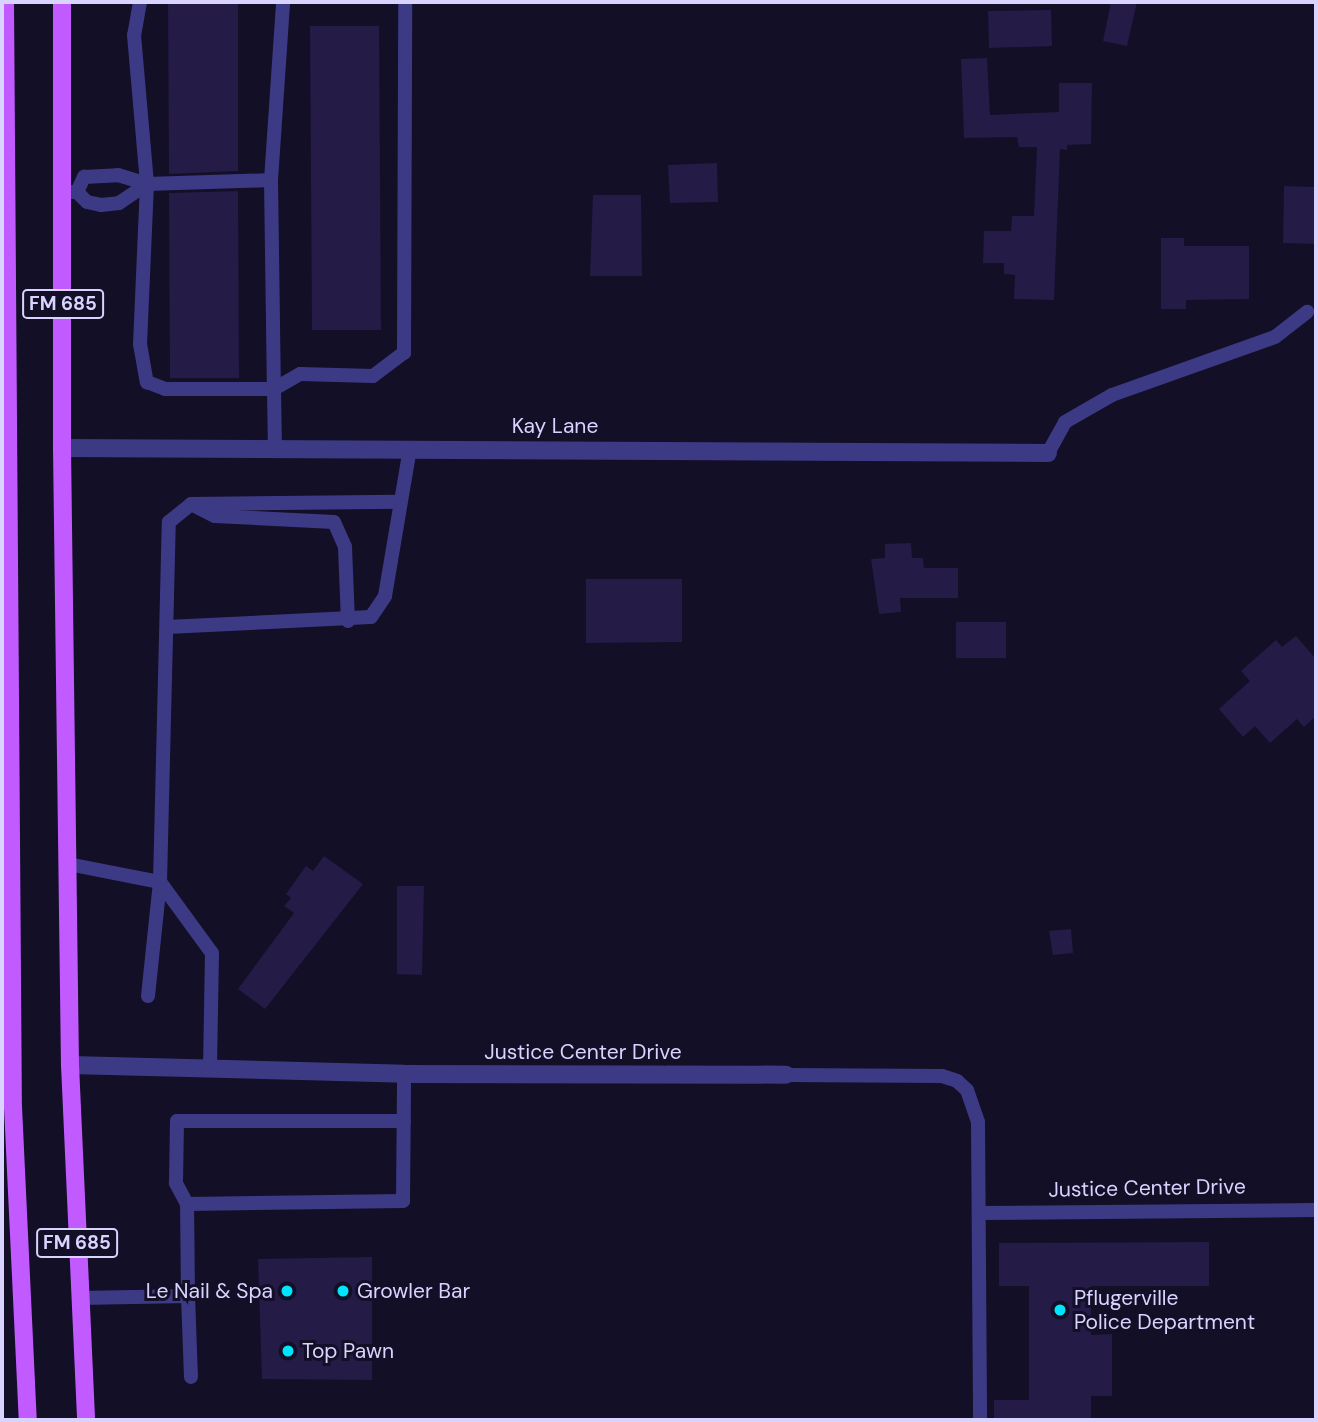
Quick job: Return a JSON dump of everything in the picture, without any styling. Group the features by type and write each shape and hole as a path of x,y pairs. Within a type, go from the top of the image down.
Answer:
{"main road":[{"name":"FM 685","path":"5,2 7,991 28,1420"},
{"name":"FM 685","path":"62,2 70,192 62,448 70,1065 86,1420"}],"street":[{"name":"Kay Lane","path":"62,448 1048,453"},
{"name":"Justice Center Drive","path":"70,1065 404,1074 786,1075"}],"lane":[{"path":"140,2 134,34 147,184 140,344 147,382 165,389 274,390 300,374 373,376 404,353 405,2"},
{"path":"275,450 271,180 283,2"},
{"path":"147,184 119,203 101,205 87,202 70,192 84,177 118,175 147,184 271,180"},
{"path":"1048,453 1065,422 1112,395 1275,337 1307,312"},
{"path":"167,627 348,621 371,617 385,596 399,502 411,448"},
{"path":"148,996 160,882 169,522 191,504 399,502"},
{"path":"191,504 215,516 334,522 345,547 348,621"},
{"path":"68,864 160,882 212,953 210,1069"},
{"path":"187,1204 403,1201 404,1074"},
{"name":"Justice Center Drive","path":"786,1075 942,1076 957,1080 974,1104 978,1122 980,1420"},
{"path":"191,1377 187,1204 176,1182 177,1121 404,1121"},
{"name":"Justice Center Drive","path":"979,1213 1316,1210"},
{"path":"79,1298 188,1296"}],"building":[{"path":"168,2 238,2 238,171 169,174"},
{"path":"1111,2 1137,2 1127,46 1103,41"},
{"path":"1051,10 1052,46 989,48 988,11"},
{"path":"310,26 379,26 381,330 312,330"},
{"path":"987,58 990,115 1059,112 1059,83 1092,83 1091,144 1067,145 1067,150 1060,149 1054,300 1014,299 1015,275 1004,274 1004,263 983,263 984,231 1011,231 1012,216 1034,216 1037,147 1019,147 1017,137 964,138 961,59"},
{"path":"717,163 718,202 670,203 668,165"},
{"path":"1284,186 1316,187 1316,244 1283,243"},
{"path":"238,191 239,378 170,378 169,193"},
{"path":"593,195 641,195 642,276 590,276"},
{"path":"1161,238 1184,238 1184,246 1249,246 1249,299 1186,300 1186,309 1161,309"},
{"path":"911,543 912,558 923,558 924,568 958,568 958,598 900,598 901,612 879,614 871,559 885,558 885,544"},
{"path":"586,579 682,579 682,642 586,643"},
{"path":"956,622 1006,622 1006,658 956,658"},
{"path":"1296,636 1316,659 1316,716 1304,727 1297,719 1270,743 1255,726 1243,737 1219,709 1250,681 1241,671 1276,640 1282,647"},
{"path":"324,856 363,884 265,1009 238,989 294,913 284,906 291,898 286,894 306,866 313,871"},
{"path":"397,886 424,886 422,975 397,974"},
{"path":"1071,929 1073,953 1053,955 1049,931"},
{"name":"Pflugerville Police Department","path":"1209,1242 1209,1286 1091,1286 1091,1335 1112,1334 1112,1396 1091,1396 1091,1420 994,1420 994,1400 1029,1400 1029,1286 999,1286 999,1243"},
{"path":"372,1257 372,1380 262,1379 258,1259"}],"place":[{"name":"Le Nail & Spa","path":"287,1291"},
{"name":"Growler Bar","path":"343,1291"},
{"name":"Pflugerville Police Department","path":"1060,1310"},
{"name":"Top Pawn","path":"288,1351"}]}
